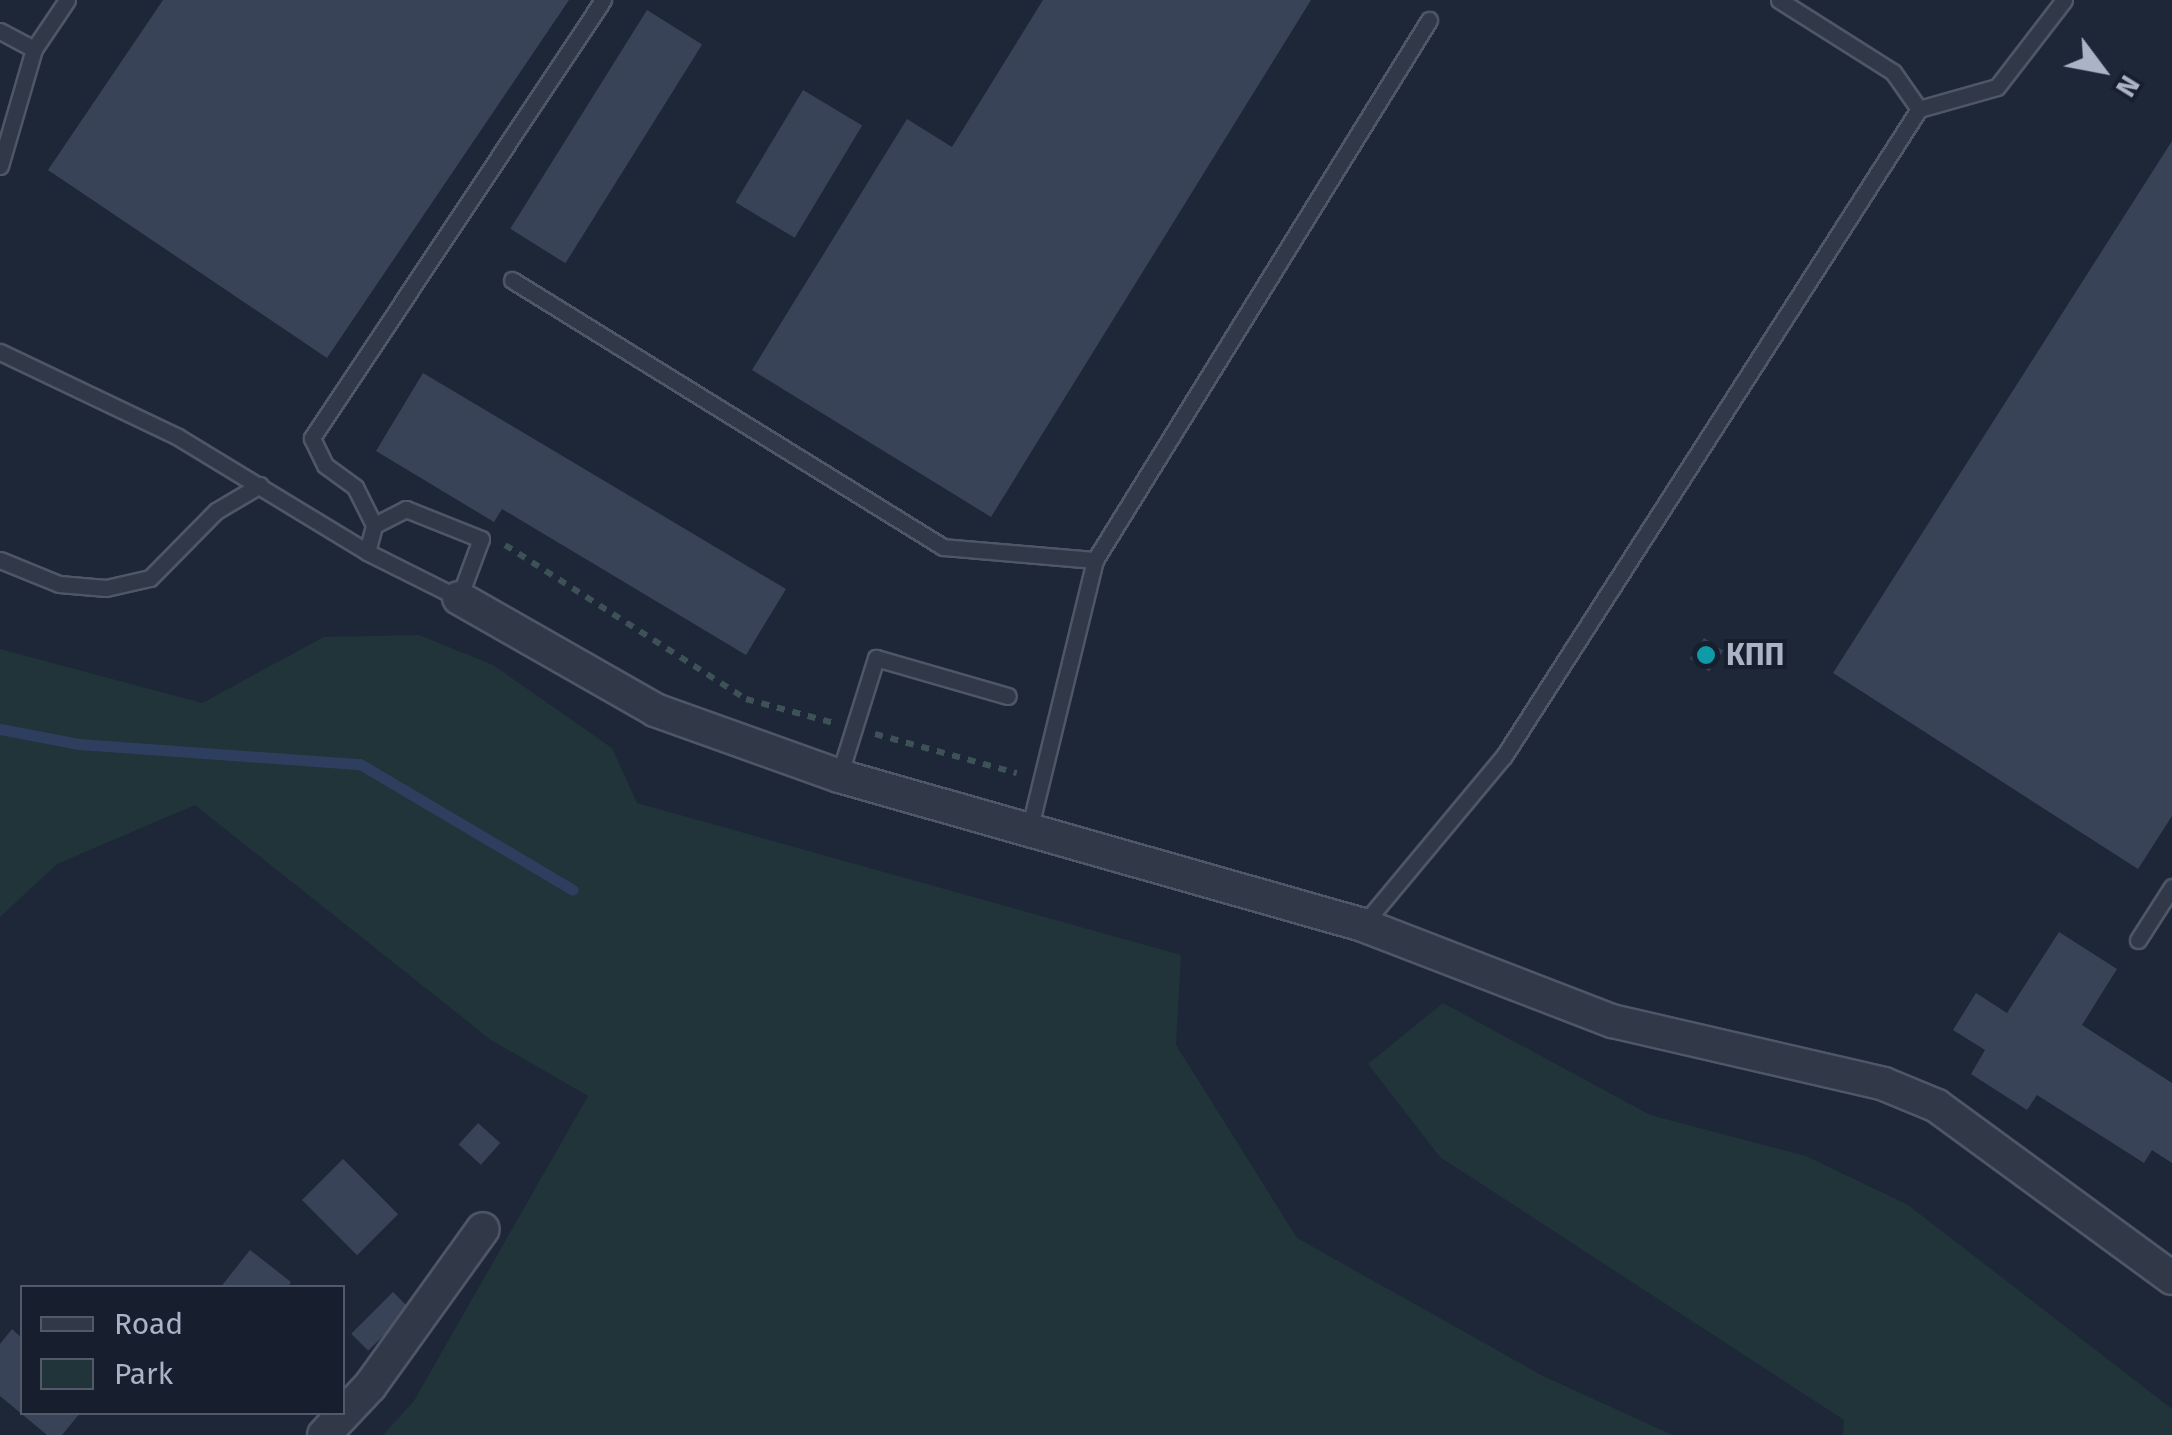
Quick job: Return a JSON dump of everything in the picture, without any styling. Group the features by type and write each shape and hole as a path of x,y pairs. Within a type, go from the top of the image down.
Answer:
{"street":[{"path":"459,598 655,710 839,776 1363,925 1612,1020 1884,1084 1937,1106 2172,1278"},
{"path":"345,1413 370,1386 482,1229"},
{"path":"324,1435 343,1415"}],"lane":[{"path":"0,166 34,49 67,0"},
{"path":"367,552 374,525 354,487 325,465 312,438 603,0"},
{"path":"1778,0 1892,72 1919,109"},
{"path":"1363,925 1504,756 1919,109 1997,87 2064,0"},
{"path":"1029,830 1095,560 1429,20"},
{"path":"0,31 34,49"},
{"path":"512,280 942,547 1095,560"},
{"path":"0,352 178,437 367,552 459,598 481,539 406,509 374,525"},
{"path":"0,560 59,584 106,588 150,578 216,511 260,485"},
{"path":"839,776 876,658 1008,696"},
{"path":"2138,940 2172,887"}],"path":[{"path":"481,539 505,545 746,698 1043,780"}],"green space":[{"path":"419,635 493,665 612,748 637,803 1181,955 1176,1045 1297,1238 1541,1375 1672,1435 383,1435 414,1401 588,1096 491,1040 195,805 57,864 0,917 0,649 202,703 324,637"},
{"path":"1443,1003 1650,1115 1806,1156 1908,1205 2172,1409 2172,1435 1843,1435 1844,1420 1440,1157 1368,1064"}],"building":[{"path":"163,0 569,0 327,358 48,170"},
{"path":"1043,0 1311,0 991,517 752,370 907,119 952,147"},
{"path":"647,10 702,44 565,263 510,229"},
{"path":"803,90 862,126 795,238 736,202"},
{"path":"2172,141 2172,816 2138,869 1833,673"},
{"path":"423,373 786,589 746,655 502,509 494,522 376,451"},
{"name":"КПП","path":"1704,638 1723,651 1709,672 1690,659"},
{"path":"2059,932 2117,969 2082,1025 2172,1083 2172,1163 2152,1150 2144,1163 2037,1095 2027,1110 1971,1074 1985,1050 1953,1030 1976,993 2007,1013"},
{"path":"478,1123 500,1143 481,1165 459,1145"},
{"path":"343,1159 398,1214 357,1255 302,1200"},
{"path":"250,1250 291,1282 289,1285 222,1285"},
{"path":"393,1292 410,1309 368,1351 351,1334"},
{"path":"12,1329 20,1336 20,1413 0,1396 0,1344"},
{"path":"23,1415 79,1415 62,1435 47,1435"}],"waterway":[{"path":"0,729 79,744 360,764 573,890"}],"place":[{"name":"КПП","path":"1706,655"}]}
